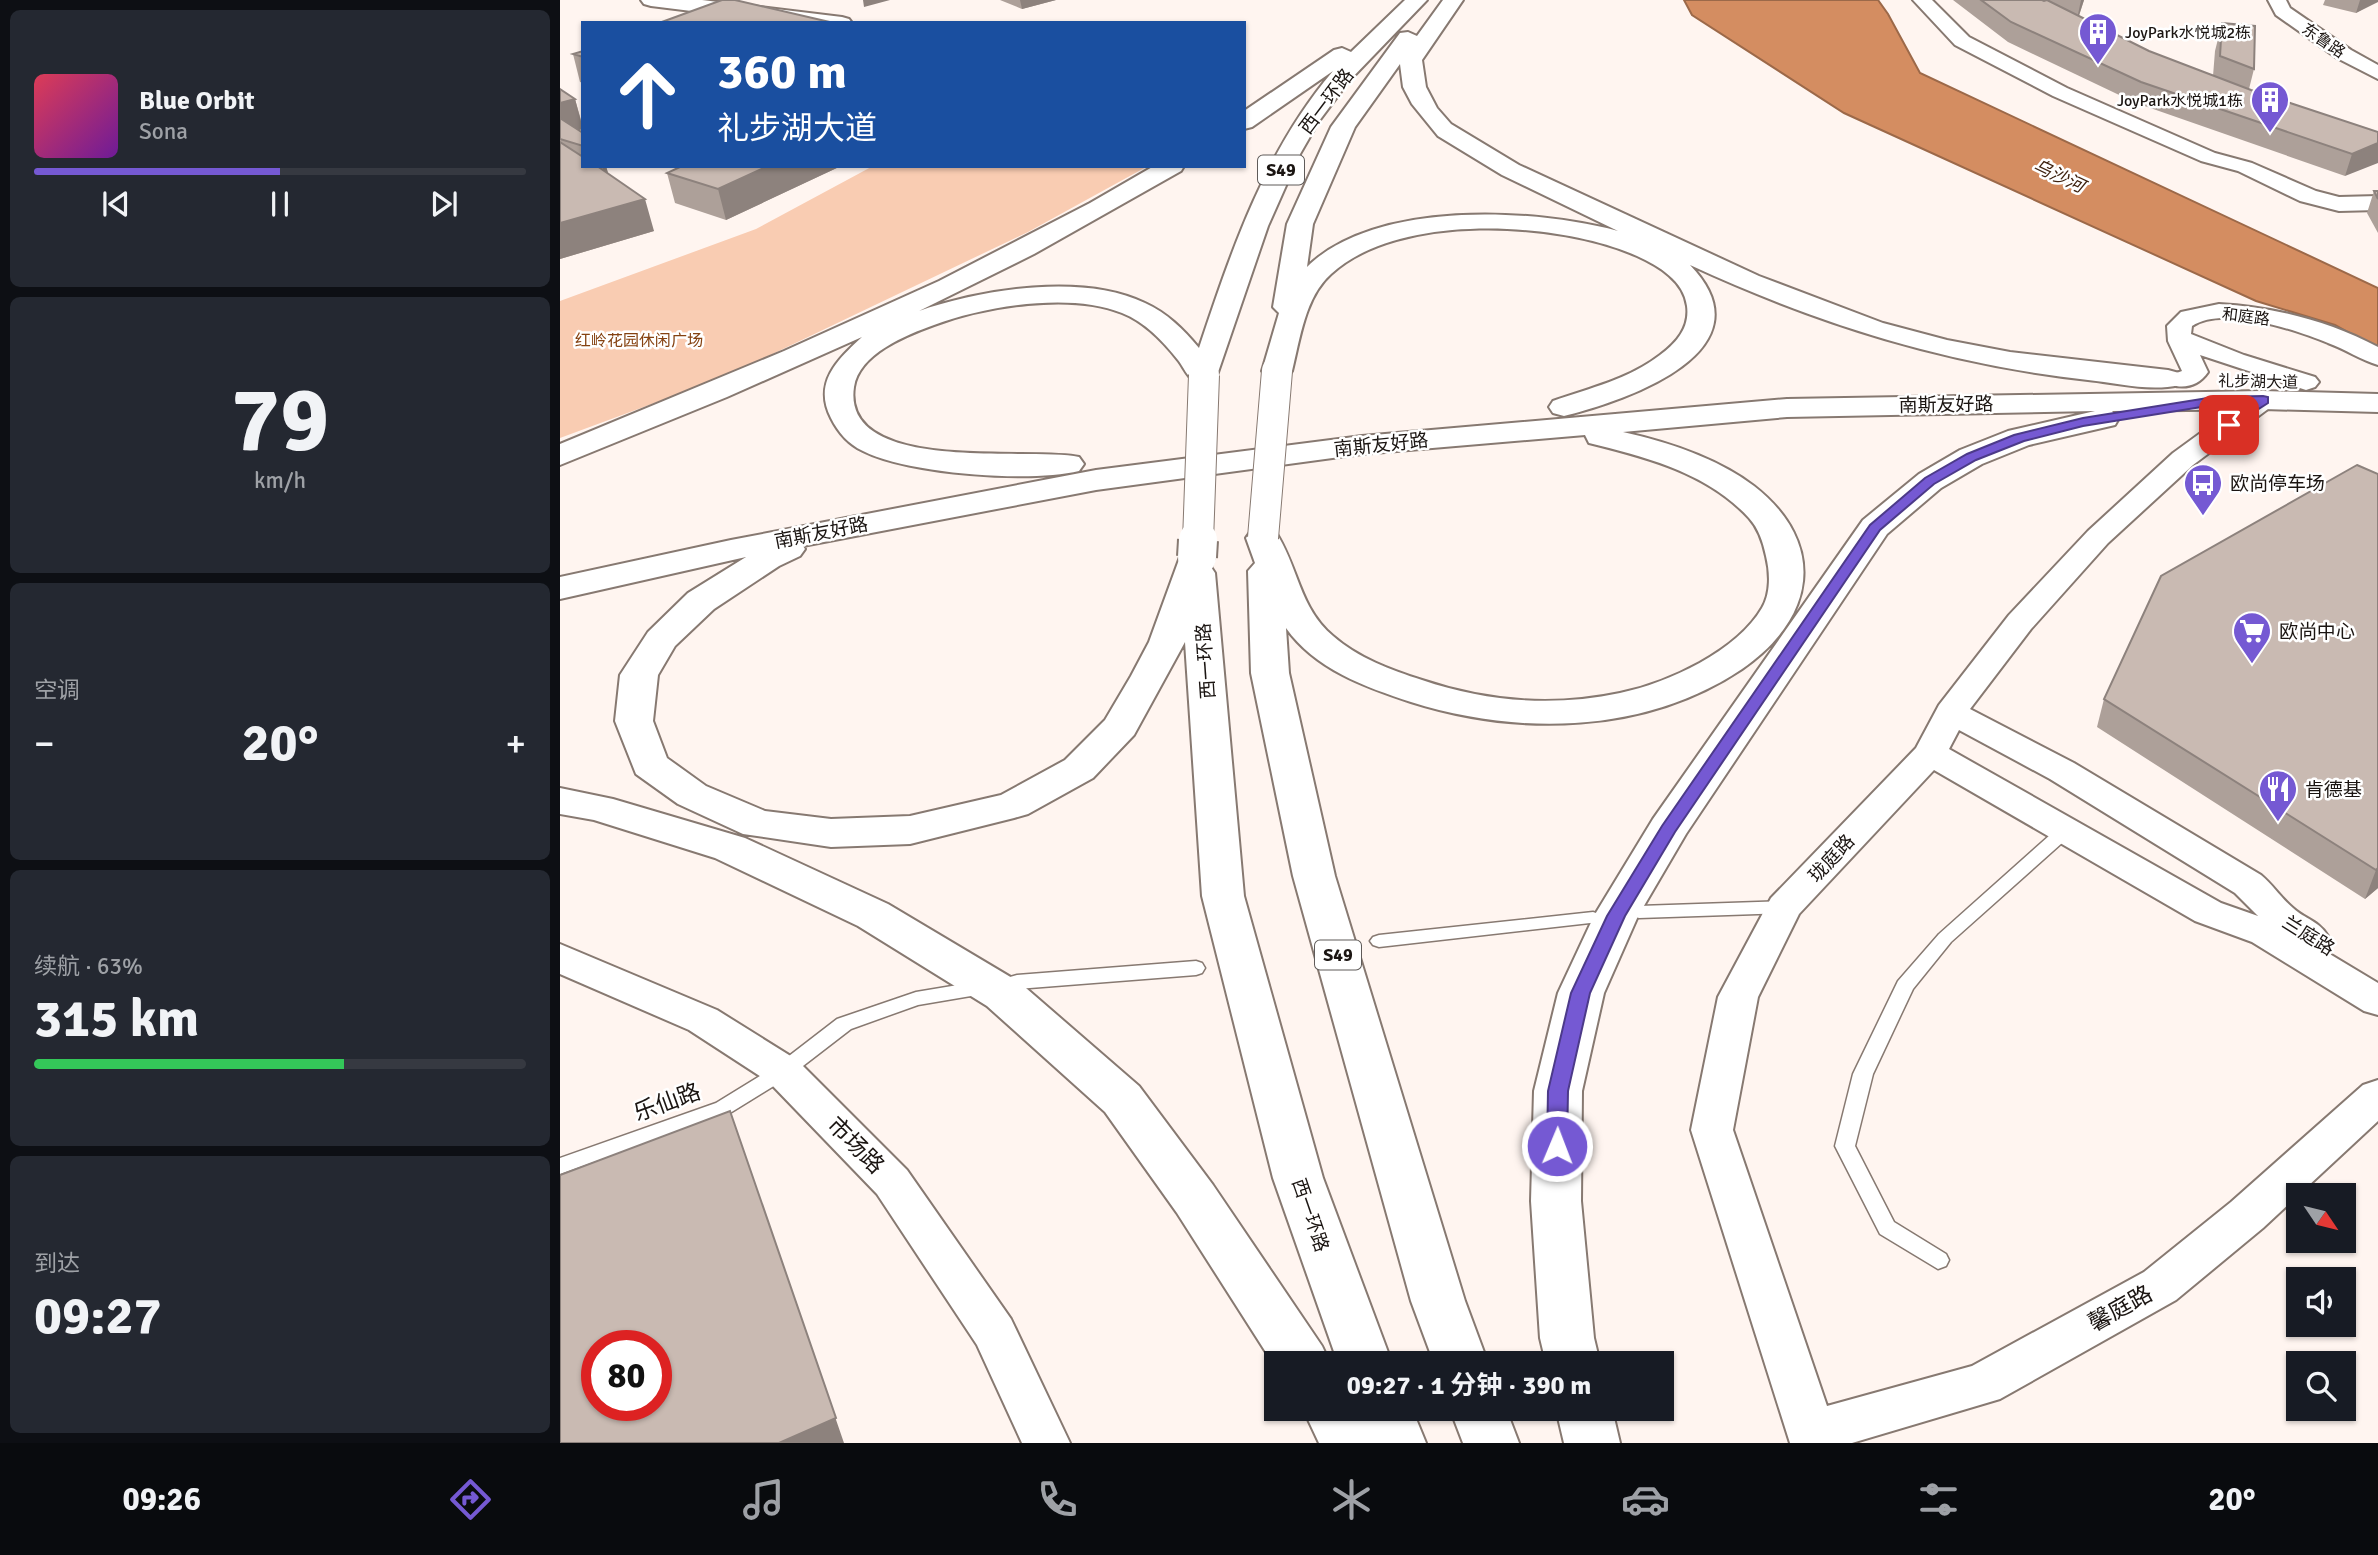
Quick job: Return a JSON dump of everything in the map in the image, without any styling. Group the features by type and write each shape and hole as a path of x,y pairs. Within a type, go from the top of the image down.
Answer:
{"main road":[{"path":"652,0 825,21"},
{"path":"1246,121 1349,50 1408,0"},
{"name":"西一环路","path":"1361,1351 1298,1178 1223,896 1197,557 1205,375 1250,238 1291,148 1331,87 1417,0"},
{"name":"西一环路","path":"1445,0 1398,49 1343,127 1300,224 1277,372 1263,538 1270,673 1314,876 1438,1301 1457,1351"},
{"path":"1453,0 1411,60 1409,71 1415,90 1439,126 1494,163 1758,285 1847,320 1916,340 1989,356 2083,372 2180,380"},
{"path":"560,455 702,397 887,314 1051,235 1168,168"},
{"path":"1277,372 1303,288 1321,267 1344,252 1413,230 1496,221 1537,223 1580,229 1629,243 1664,259 1688,279 1699,296 1702,313 1699,329 1688,347 1669,363 1558,417"},
{"path":"1068,464 979,466 926,460 890,450 859,434 842,415 837,390 852,362 874,342 910,324 948,310 999,299 1044,295 1088,297 1130,306 1160,322 1182,344 1205,375"},
{"name":"礼步湖大道","path":"2180,380 2378,386"},
{"name":"南斯友好路","path":"560,588 731,550 1096,480 1558,417 1806,388 2180,380"},
{"path":"1570,1351 1556,1201 1558,1091 1581,993 1616,916 1668,830 1875,527 1900,503 1930,481 1971,457 2019,438 2083,422 2214,401"},
{"name":"礼步湖大道","path":"2214,401 2378,403"},
{"name":"南斯友好路","path":"560,561 714,527 1068,464 1274,432 1787,408 2214,401"},
{"path":"1263,538 1289,605 1312,637 1344,661 1428,696 1475,707 1524,713 1578,711 1630,704 1685,684 1726,663 1758,636 1779,611 1787,583 1786,554 1772,525 1748,498 1716,475 1674,455 1558,417"},
{"path":"827,531 767,559 701,601 661,640 639,675 634,721 650,765 692,795 758,824 831,833 911,830 1014,805 1079,769 1120,727 1150,676 1167,642 1197,557"},
{"path":"560,801 599,808 730,848 873,915 1003,994 1122,1099 1195,1199 1295,1351"},
{"path":"1337,1421 1348,1443"},
{"path":"1389,1421 1398,1443"},
{"path":"1483,1421 1491,1443"},
{"path":"1587,1421 1592,1443"}],"street":[{"path":"1922,0 1962,41 2060,92 2208,157 2245,167 2308,196 2339,204 2378,203"},
{"name":"东鲁路","path":"2277,0 2282,11 2344,54 2378,73"},
{"name":"和庭路","path":"2180,338 2182,323 2190,316 2236,312 2313,329 2378,358"},
{"path":"2180,380 2195,372 2191,359 2181,348 2180,338 2235,360 2306,382"},
{"name":"珑庭路","path":"1813,1438 1712,1130 1738,997 1784,908 1930,753 1951,712 2020,622 2098,537 2183,459 2263,400"},
{"name":"兰庭路","path":"1951,712 2062,771 2248,884 2263,896 2279,918 2378,978"},
{"path":"1930,753 2208,912 2265,933 2378,1001"},
{"name":"市场路","path":"560,958 703,1020 783,1071 892,1182 996,1333 1046,1443"},
{"name":"馨庭路","path":"1813,1438 1983,1384 2160,1286 2247,1215 2378,1096"}],"lane":[{"path":"1938,1260 1887,1228 1845,1146 1863,1074 1905,986 1945,938 2065,831"},
{"path":"1639,912 1784,908"},
{"path":"1380,941 1593,918"},
{"path":"1017,982 1196,968"},
{"name":"乐仙路","path":"560,1166 723,1108 783,1071 844,1024 916,999 964,991"}],"green space":[{"name":"红岭花园休闲广场","path":"869,168 1144,168 1028,232 722,378 560,438 560,301 756,229"}],"water":[{"name":"乌沙河","path":"1684,0 1878,0 1920,73 2378,288 2378,349 2335,325 2256,301 1844,113 1692,15"}],"building":[{"path":"722,0 735,0 825,21 664,21"},
{"path":"1981,0 2047,0 2149,51 2251,90 2378,132 2378,143 2352,154 2141,82 2011,22"},
{"path":"2222,23 2255,26 2254,69 2220,56"},
{"path":"560,89 575,99 560,103"},
{"path":"560,118 581,132 581,145 560,139"},
{"path":"560,142 581,156 581,168 600,168 645,199 560,223"},
{"path":"678,168 764,168 718,189 667,173"},
{"name":"欧尚中心","path":"2357,465 2378,474 2376,870 2104,699 2161,576"},
{"path":"730,1111 836,1418 779,1443 560,1443 560,1175"}],"place":[{"name":"JoyPark水悦城2栋","path":"2098,66"},
{"name":"JoyPark水悦城1栋","path":"2270,134"},
{"name":"欧尚停车场","path":"2203,517"},
{"name":"欧尚中心","path":"2252,665"},
{"name":"肯德基","path":"2278,823"}],"route":[{"path":"1557,1146 1558,1091 1581,993 1616,916 1668,830 1875,527 1900,503 1930,481 1971,457 2019,438 2083,422 2214,401 2263,400 2229,425"}]}
